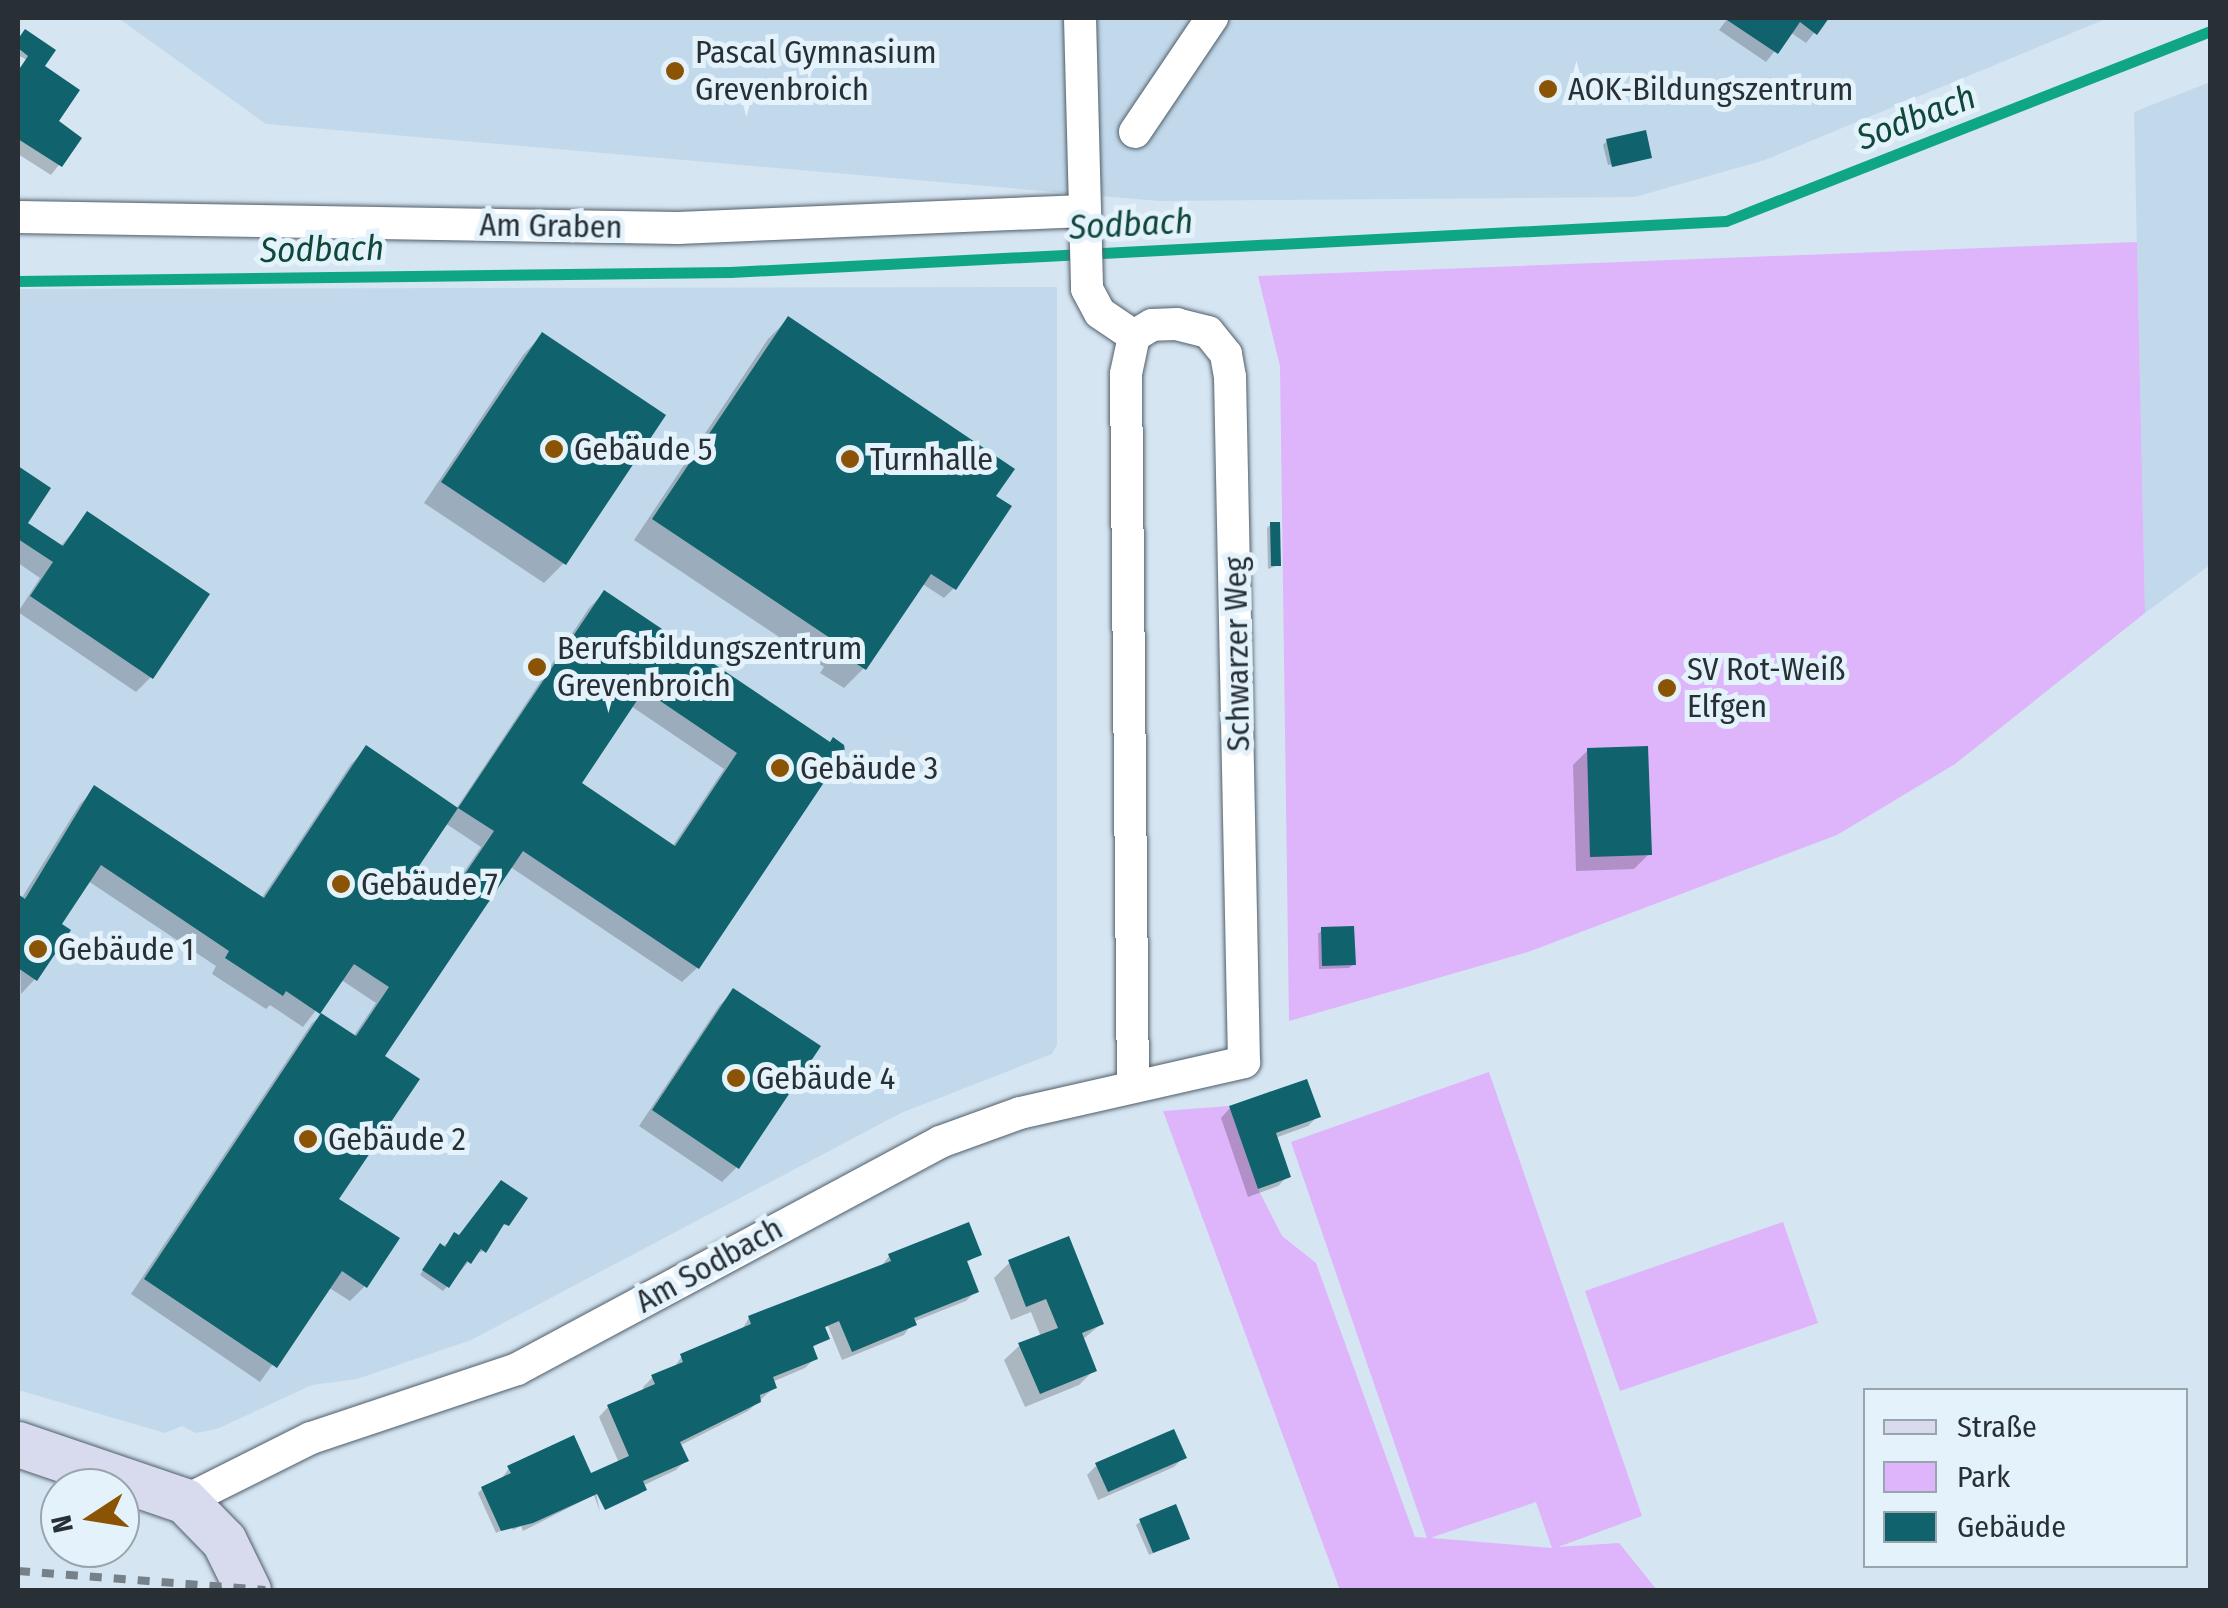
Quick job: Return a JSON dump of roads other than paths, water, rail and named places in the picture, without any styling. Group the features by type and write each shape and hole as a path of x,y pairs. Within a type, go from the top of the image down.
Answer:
{"street":[{"path":"1080,18 1087,290 1100,313 1134,336 1126,374 1133,1086"},
{"path":"1135,132 1212,18"},
{"name":"Am Graben","path":"18,217 678,228 1084,212"},
{"name":"Schwarzer Weg","path":"1134,336 1152,325 1200,328 1220,345 1229,365 1244,1062"},
{"name":"Am Sodbach","path":"185,1501 287,1448 517,1368 923,1149 1020,1112 1244,1062"},
{"path":"18,1444 185,1501 224,1541 248,1590"}],"waterway":[{"name":"Sodbach","path":"18,281 730,272 1726,221 2210,31"}],"railway":[{"path":"18,1571 265,1590"}],"place":[{"name":"Pascal Gymnasium Grevenbroich","path":"675,71"},
{"name":"AOK-Bildungszentrum","path":"1548,89"},
{"name":"Gebäude 5","path":"554,449"},
{"name":"Turnhalle","path":"850,459"},
{"name":"Berufsbildungszentrum Grevenbroich","path":"537,667"},
{"name":"SV Rot-Weiß Elfgen","path":"1667,688"},
{"name":"Gebäude 3","path":"780,768"},
{"name":"Gebäude 7","path":"341,884"},
{"name":"Gebäude 1","path":"38,949"},
{"name":"Gebäude 4","path":"736,1078"},
{"name":"Gebäude 2","path":"308,1139"}]}
